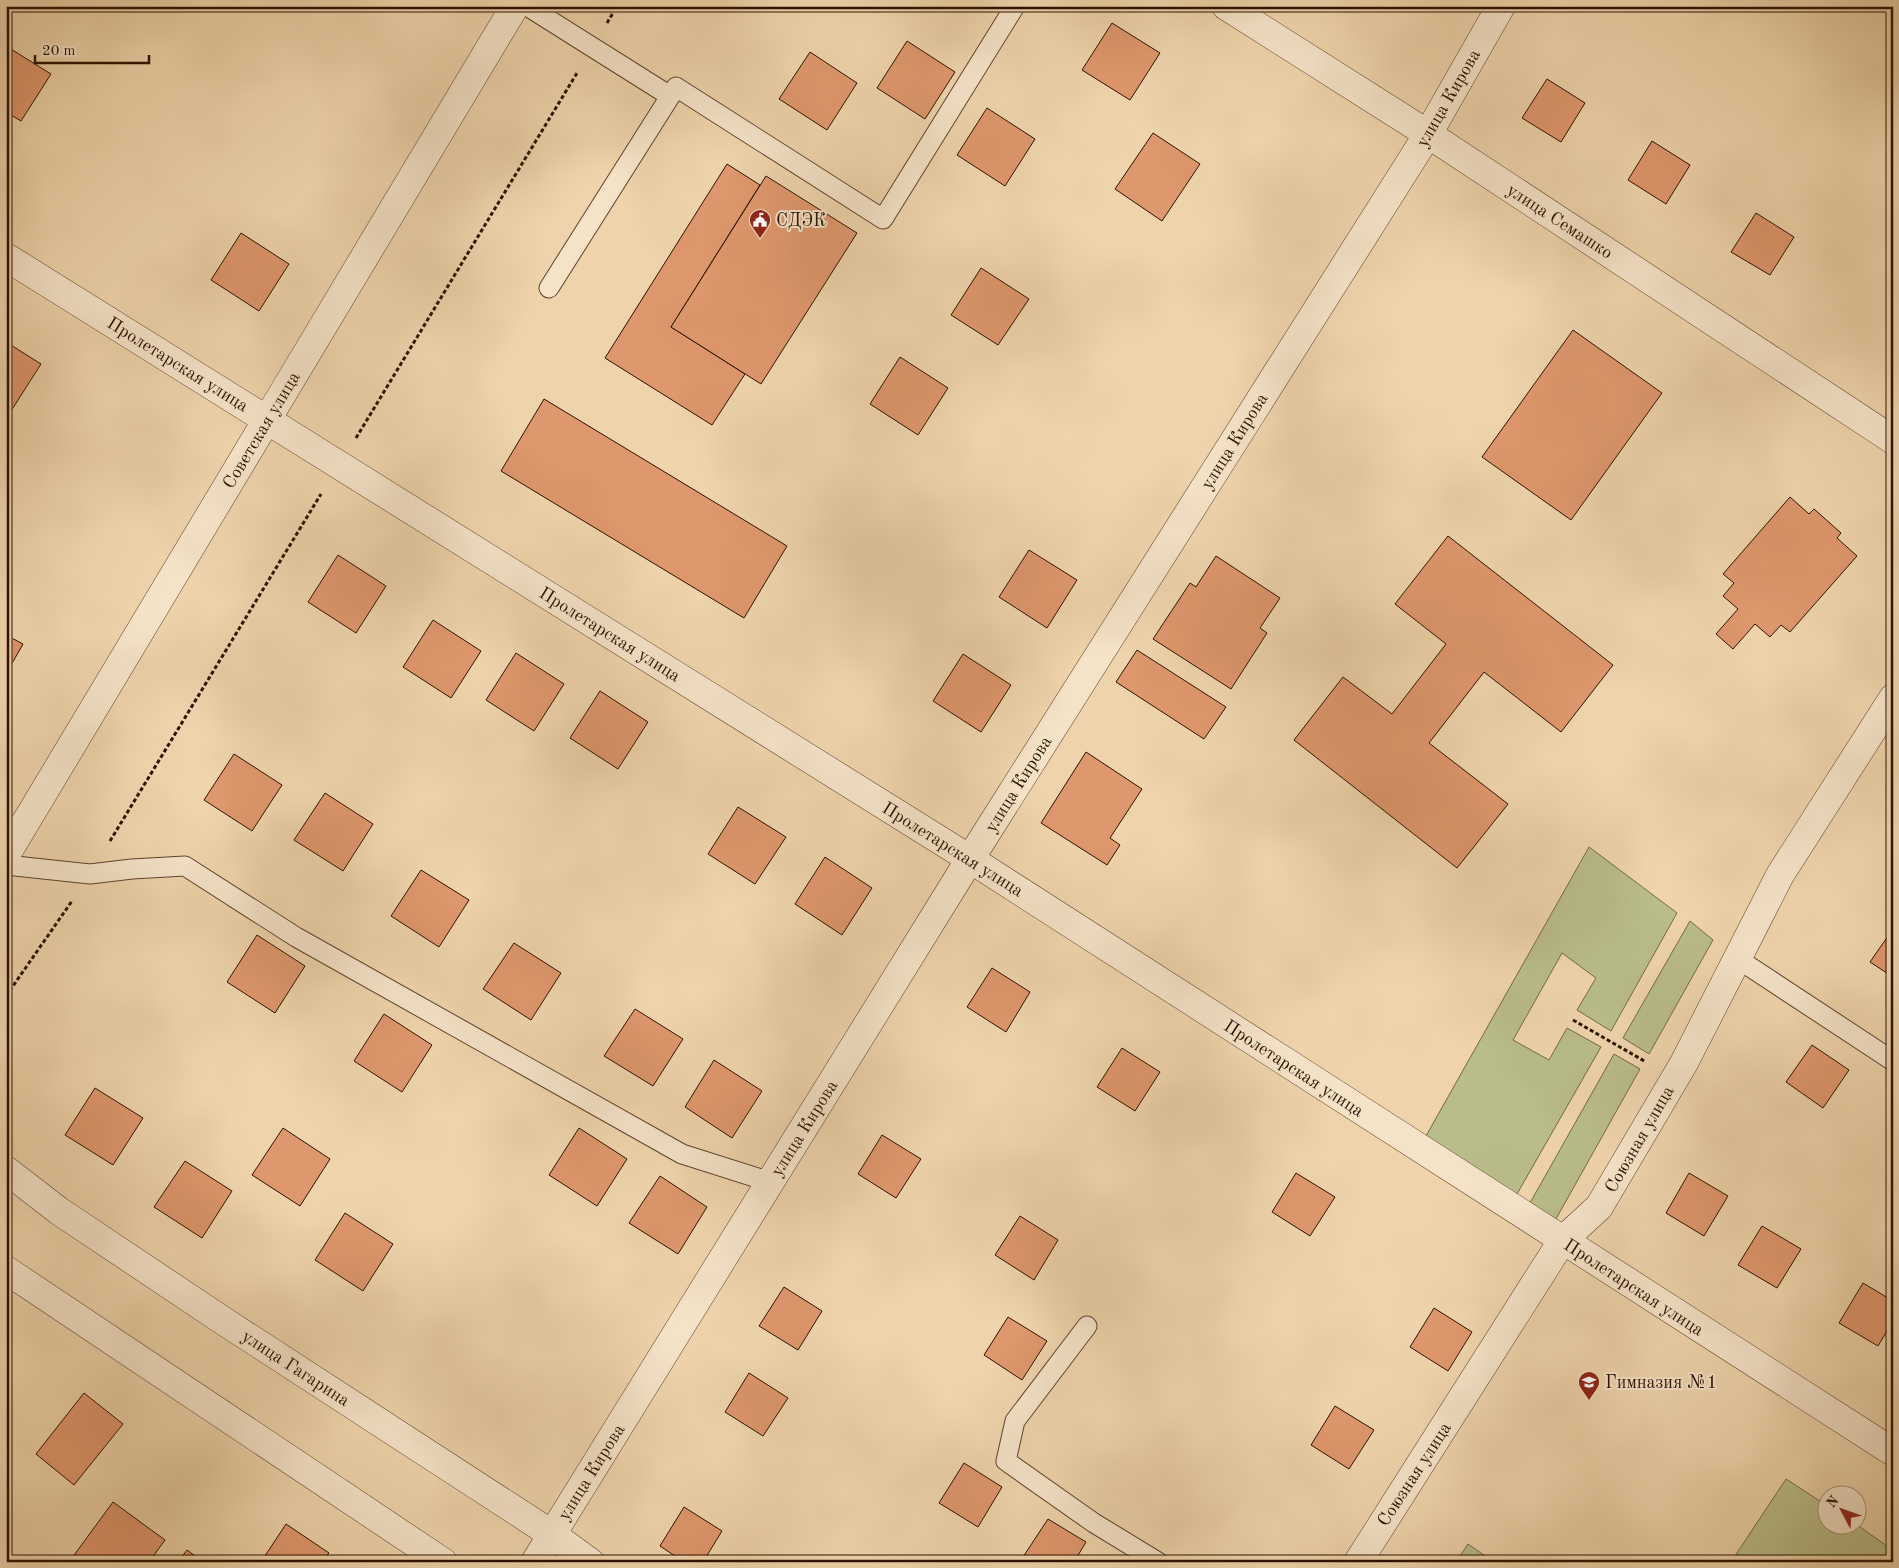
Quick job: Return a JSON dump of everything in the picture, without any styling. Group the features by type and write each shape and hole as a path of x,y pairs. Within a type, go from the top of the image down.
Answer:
{"street":[{"name":"Советская улица","path":"6,855 515,6"},
{"name":"улица Семашко","path":"1226,6 1428,134 1893,440"},
{"name":"улица Кирова","path":"535,1562 970,859 1428,134 1501,6"},
{"name":"Пролетарская улица","path":"6,258 340,464 970,859 1893,1452"},
{"name":"Союзная улица","path":"1358,1562 1562,1241 1600,1207 1675,1079 1780,875 1893,698"},
{"name":"улица Гагарина","path":"6,1170 59,1211 552,1535 590,1562"},
{"path":"6,1270 443,1562"}],"lane":[{"path":"527,6 670,96"},
{"path":"549,288 676,87 883,219 1015,6"},
{"path":"6,865 90,874 184,866 296,938 682,1154 770,1182"},
{"path":"1738,959 1893,1062"},
{"path":"1087,1326 1015,1421 1006,1461 1094,1522 1158,1562"}],"path":[{"path":"6,996 90,874 617,6"},
{"path":"1573,1020 1675,1079"}],"green space":[{"path":"1589,847 1677,913 1611,1031 1577,1010 1596,978 1562,953 1513,1040 1549,1060 1567,1028 1601,1047 1513,1201 1422,1143"},
{"path":"1690,921 1713,940 1649,1054 1623,1038"},
{"path":"1614,1054 1640,1069 1552,1226 1526,1210"},
{"path":"1786,1479 1816,1498 1816,1536 1866,1536 1866,1531 1893,1550 1893,1562 1731,1562"},
{"path":"1468,1544 1494,1562 1456,1562"}],"building":[{"path":"1112,23 1160,53 1130,100 1082,70"},
{"path":"907,41 955,72 925,119 877,88"},
{"path":"6,46 51,74 21,121 6,112"},
{"path":"810,52 857,83 827,130 779,99"},
{"path":"1547,79 1585,103 1561,142 1522,118"},
{"path":"987,108 1035,139 1005,186 957,155"},
{"path":"1153,133 1200,164 1162,221 1115,189"},
{"path":"1652,141 1690,165 1666,204 1628,180"},
{"path":"727,164 760,185 671,327 745,374 712,425 605,358"},
{"path":"766,176 857,233 761,384 671,327"},
{"path":"1756,213 1794,237 1770,275 1731,252"},
{"path":"241,233 289,264 259,311 211,280"},
{"path":"981,268 1029,299 998,345 951,315"},
{"path":"1573,330 1662,393 1571,520 1482,457"},
{"path":"6,342 41,364 11,411 6,408"},
{"path":"900,357 948,388 918,435 870,404"},
{"path":"544,399 787,546 744,618 501,471"},
{"path":"1790,497 1809,514 1814,509 1841,533 1837,538 1857,556 1790,632 1781,625 1770,637 1755,624 1733,649 1716,634 1738,609 1723,596 1734,583 1723,574"},
{"path":"1448,536 1613,665 1561,732 1484,672 1429,743 1508,804 1457,868 1294,740 1343,677 1392,714 1446,644 1395,604"},
{"path":"1029,550 1077,580 1047,628 999,597"},
{"path":"338,555 386,586 356,633 308,602"},
{"path":"1216,556 1280,598 1260,628 1267,633 1231,689 1153,639 1190,583 1196,587"},
{"path":"433,620 481,651 451,698 403,667"},
{"path":"6,635 23,644 6,674"},
{"path":"1137,650 1226,707 1204,739 1116,682"},
{"path":"516,653 564,684 534,731 486,700"},
{"path":"963,654 1011,685 981,732 933,701"},
{"path":"600,691 648,722 618,769 570,738"},
{"path":"1086,752 1142,789 1110,838 1120,845 1107,865 1041,823"},
{"path":"234,754 282,785 252,831 204,800"},
{"path":"325,793 373,824 343,871 294,840"},
{"path":"738,807 786,837 755,884 708,854"},
{"path":"825,857 872,888 842,935 795,904"},
{"path":"421,870 469,900 439,947 391,916"},
{"path":"1893,929 1893,977 1870,962"},
{"path":"257,935 305,966 275,1013 227,982"},
{"path":"514,943 561,973 531,1020 483,989"},
{"path":"992,968 1030,992 1006,1032 967,1007"},
{"path":"635,1009 683,1039 653,1086 604,1056"},
{"path":"384,1014 432,1045 402,1092 354,1061"},
{"path":"1812,1045 1849,1070 1823,1108 1786,1082"},
{"path":"1122,1048 1160,1072 1135,1111 1097,1087"},
{"path":"714,1060 762,1091 732,1138 685,1107"},
{"path":"95,1088 143,1118 113,1165 65,1135"},
{"path":"283,1128 330,1159 300,1206 252,1175"},
{"path":"579,1128 627,1159 597,1206 549,1175"},
{"path":"882,1135 921,1159 896,1198 858,1174"},
{"path":"185,1161 232,1191 202,1238 154,1207"},
{"path":"1296,1173 1335,1197 1310,1236 1272,1212"},
{"path":"1689,1173 1728,1196 1704,1236 1666,1213"},
{"path":"660,1176 707,1207 678,1254 629,1223"},
{"path":"345,1213 393,1244 363,1291 315,1260"},
{"path":"1020,1216 1058,1240 1034,1280 995,1255"},
{"path":"1762,1226 1801,1249 1777,1288 1738,1265"},
{"path":"1863,1283 1893,1301 1893,1321 1878,1346 1839,1323"},
{"path":"784,1287 822,1311 798,1350 759,1326"},
{"path":"1434,1308 1472,1332 1448,1371 1410,1347"},
{"path":"1008,1317 1047,1341 1022,1380 984,1355"},
{"path":"749,1373 788,1398 763,1436 725,1412"},
{"path":"84,1393 123,1424 74,1485 36,1454"},
{"path":"1335,1406 1374,1430 1349,1469 1311,1445"},
{"path":"964,1463 1002,1487 978,1527 939,1503"},
{"path":"113,1502 165,1540 149,1562 76,1562 72,1558"},
{"path":"684,1507 722,1531 703,1562 684,1562 660,1546"},
{"path":"1048,1519 1086,1542 1074,1562 1030,1562 1023,1557"},
{"path":"286,1524 329,1553 322,1562 261,1562"},
{"path":"187,1550 203,1562 178,1562"}],"place":[{"name":"СДЭК","path":"760,239"},
{"name":"Гимназия №1","path":"1589,1401"}]}
